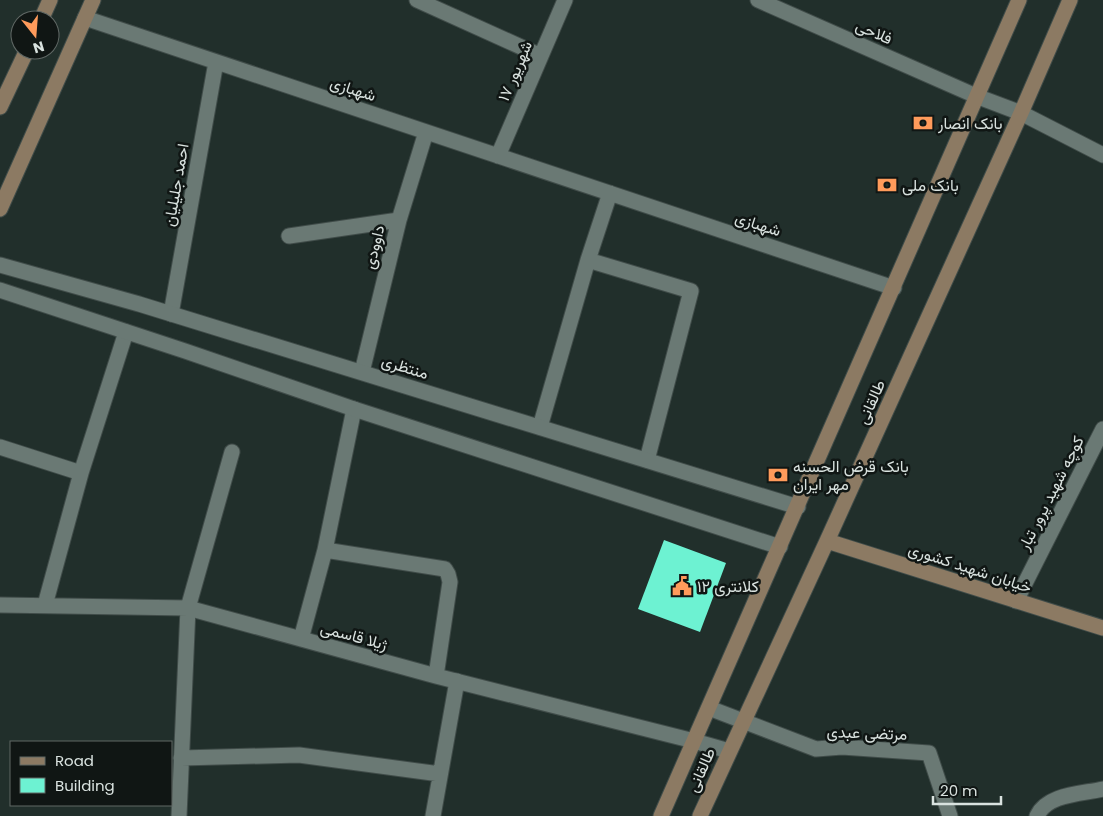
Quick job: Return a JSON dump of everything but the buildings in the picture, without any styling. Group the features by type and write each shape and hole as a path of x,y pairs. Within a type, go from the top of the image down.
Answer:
{"main road":[{"path":"0,209 93,0"},
{"name":"طالقانی","path":"661,816 894,288 1018,0"},
{"name":"طالقانی","path":"700,816 728,751 827,541 1021,113 1070,0"},
{"path":"0,107 22,60"},
{"name":"خیابان شهید کشوری","path":"827,541 1103,628"}],"street":[{"path":"417,0 541,56"},
{"name":"۱۷ شهریور","path":"498,156 565,0"},
{"name":"فلاحی","path":"758,0 976,96 1021,113 1103,155"},
{"name":"شهبازی","path":"85,18 894,288"},
{"name":"احمد جلیلیان","path":"171,314 216,62"},
{"name":"داوودی","path":"362,372 399,220 426,132"},
{"path":"540,427 588,260 610,193"},
{"path":"289,236 399,220"},
{"path":"588,260 691,291 647,460"},
{"name":"منتظری","path":"0,265 171,314 798,507"},
{"path":"0,290 354,409 780,547"},
{"path":"44,605 81,473 126,332"},
{"path":"301,640 325,550 354,409"},
{"name":"کوچه شهید پرور تبار","path":"1016,601 1102,434"},
{"path":"0,447 81,473"},
{"path":"179,816 188,608 232,452"},
{"path":"325,550 445,569 450,582 436,676"},
{"name":"ژیلا قاسمی","path":"0,606 188,608 436,676 728,751"},
{"path":"433,816 457,681"},
{"path":"709,708 743,720"},
{"name":"مرتضی عبدی","path":"743,720 816,749 842,747 928,753 950,816"},
{"path":"181,758 299,756 440,774"},
{"path":"1037,816 1040,808 1059,798 1103,790"}],"place":[{"name":"بانک انصار","path":"923,123"},
{"name":"بانک ملی","path":"887,185"},
{"name":"بانک قرض الحسنه مهر ایران","path":"778,475"},
{"name":"کلانتری ۱۲","path":"682,586"}]}
